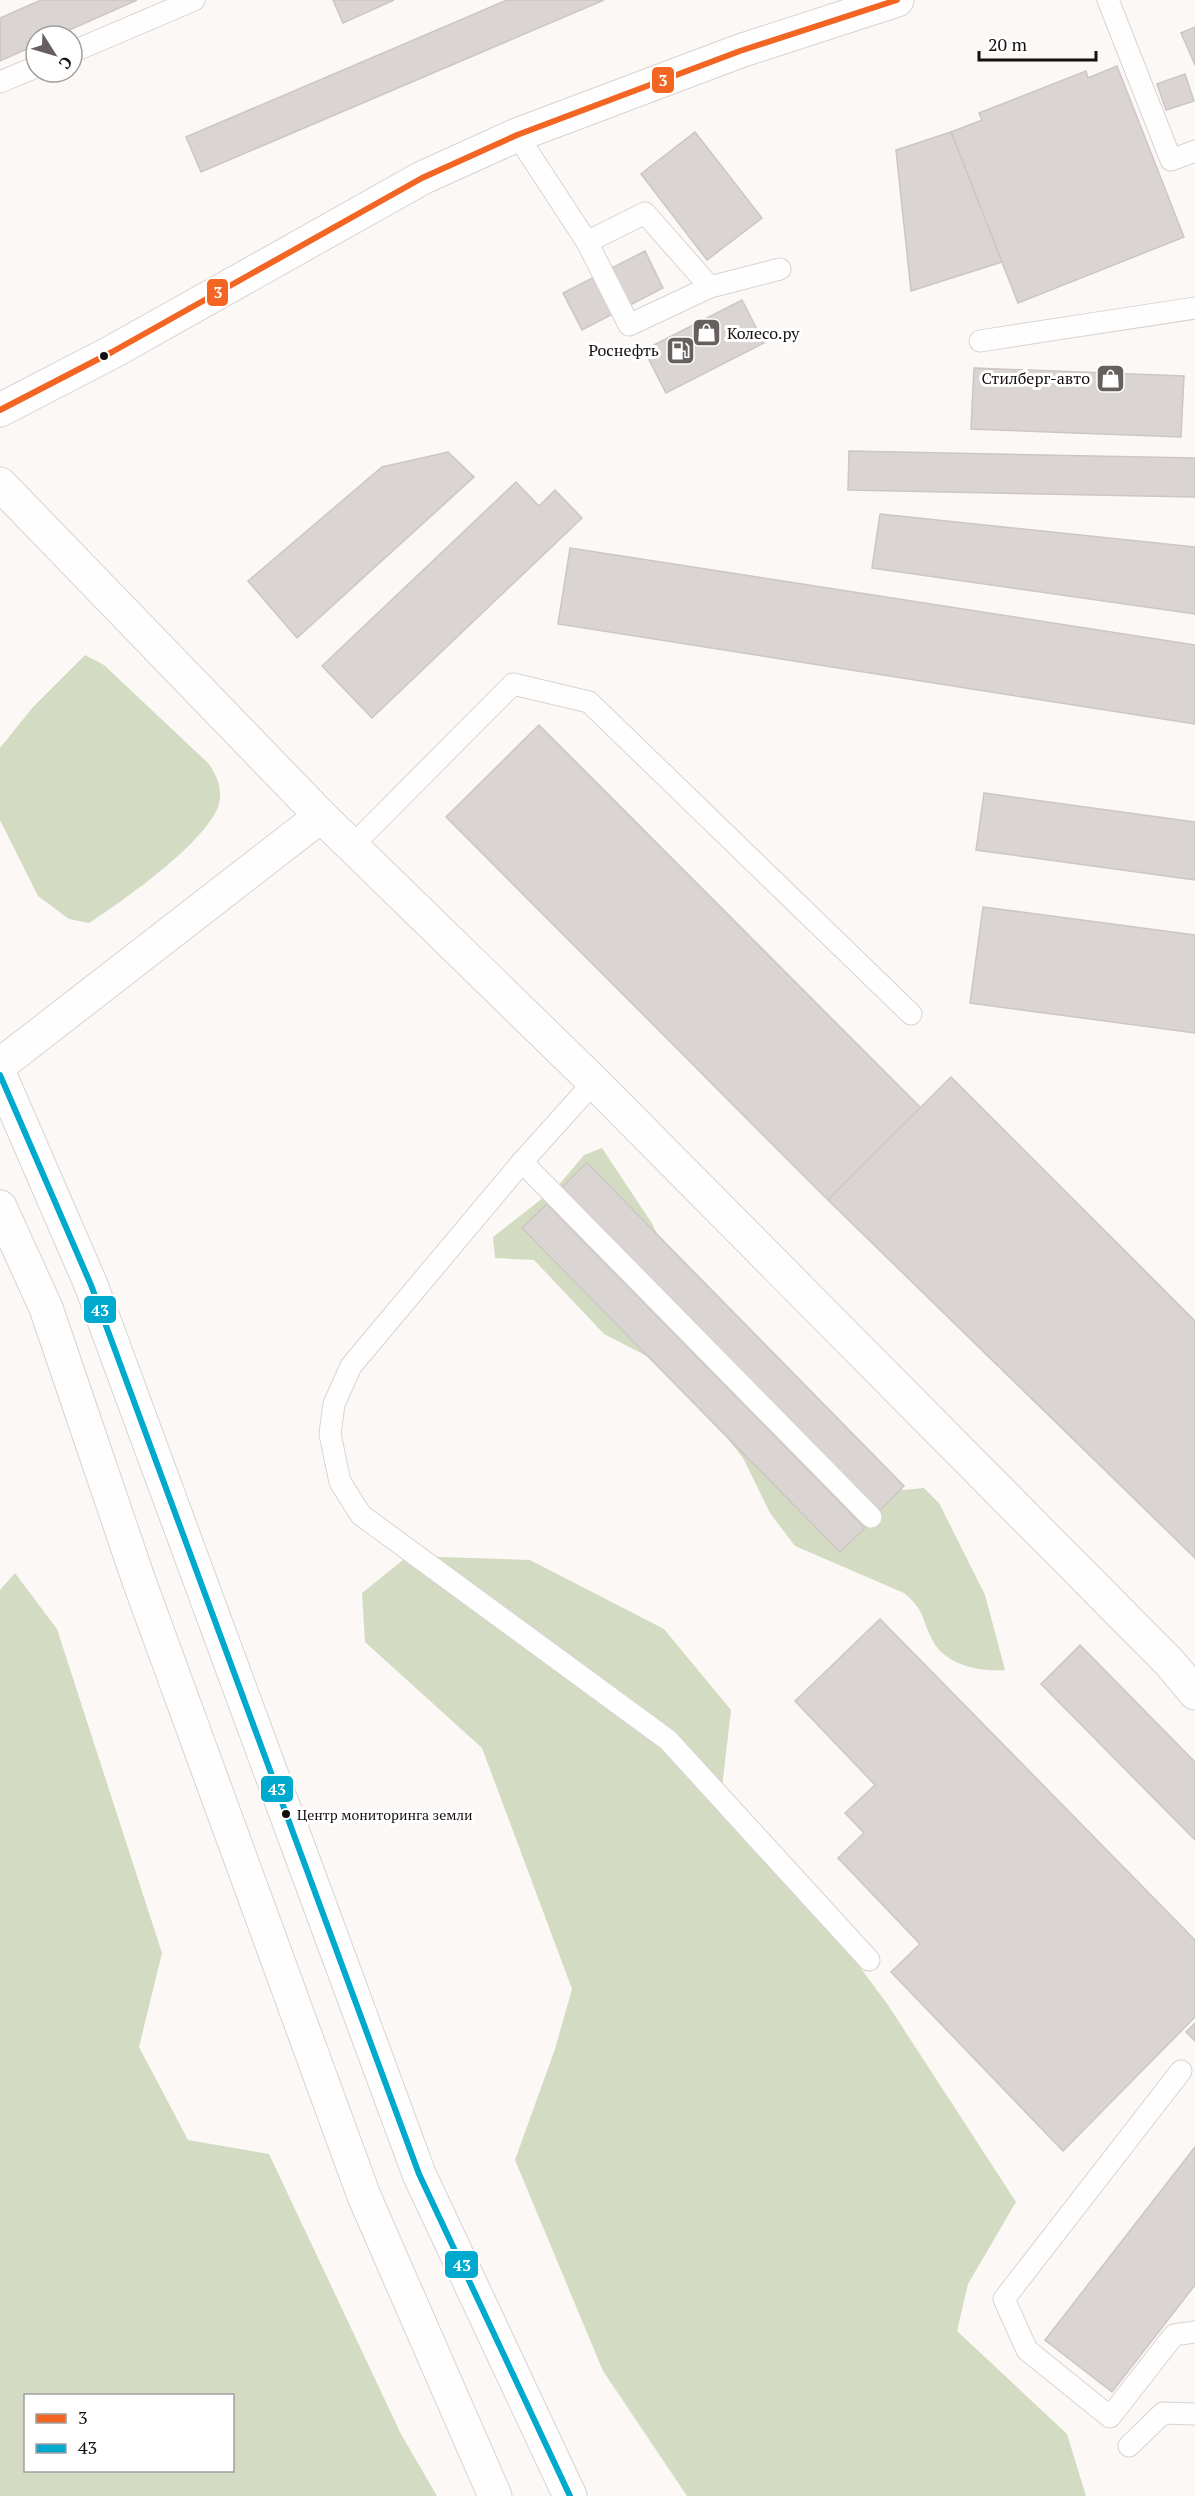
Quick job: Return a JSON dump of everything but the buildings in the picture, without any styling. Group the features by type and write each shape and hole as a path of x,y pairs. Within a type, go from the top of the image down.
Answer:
{"main road":[{"path":"0,410 133,340 422,178 517,135 740,51 897,0"},
{"path":"0,484 321,816 594,1082 1161,1654 1195,1693"},
{"path":"0,1065 321,816"},
{"path":"0,1075 91,1285 419,2174 570,2496"},
{"path":"0,1207 46,1308 139,1581 364,2196 495,2496"}],"lane":[{"path":"84,47 194,0"},
{"path":"1108,0 1171,160 1195,151"},
{"path":"0,82 24,72"},
{"path":"517,135 587,242 629,325 710,287 780,269"},
{"path":"587,242 645,213 710,287"},
{"path":"980,341 1195,308"},
{"path":"352,846 513,684 589,702 911,1014"},
{"path":"594,1082 522,1162 351,1366 334,1404 330,1434 340,1482 361,1515 668,1740 869,1960"},
{"path":"522,1162 871,1517"},
{"path":"1181,2071 1004,2299 1027,2350 1110,2417 1174,2335 1195,2332"},
{"path":"1129,2446 1163,2413 1195,2414"}],"green space":[{"path":"85,655 104,665 209,764 220,788 220,798 215,813 186,849 144,884 89,923 69,919 38,896 0,820 0,748 33,707"},
{"path":"602,1148 653,1225 681,1290 880,1492 924,1488 939,1503 985,1595 1005,1670 986,1670 956,1662 940,1651 917,1606 904,1593 795,1546 770,1513 743,1458 674,1370 604,1334 534,1260 495,1258 493,1237 557,1187 584,1155"},
{"path":"408,1556 530,1560 664,1629 731,1710 721,1796 788,1870 888,2005 1016,2202 968,2284 957,2331 1067,2434 1086,2496 687,2496 603,2371 515,2160 555,2049 572,1989 482,1748 365,1642 362,1593"},
{"path":"15,1573 57,1629 162,1953 139,2047 188,2140 269,2154 401,2434 437,2496 0,2496 0,1590"}],"transit line":[{"name":"3","path":"0,410 112,352 422,178 517,135 740,51 897,0"},
{"name":"43","path":"0,1075 91,1285 419,2174 570,2496"}],"place":[{"name":"Колесо.ру","path":"706,333"},
{"name":"Роснефть","path":"680,350"},
{"name":"Стилберг-авто","path":"1111,378"},
{"name":"Центр мониторинга земли","path":"286,1814"}]}
